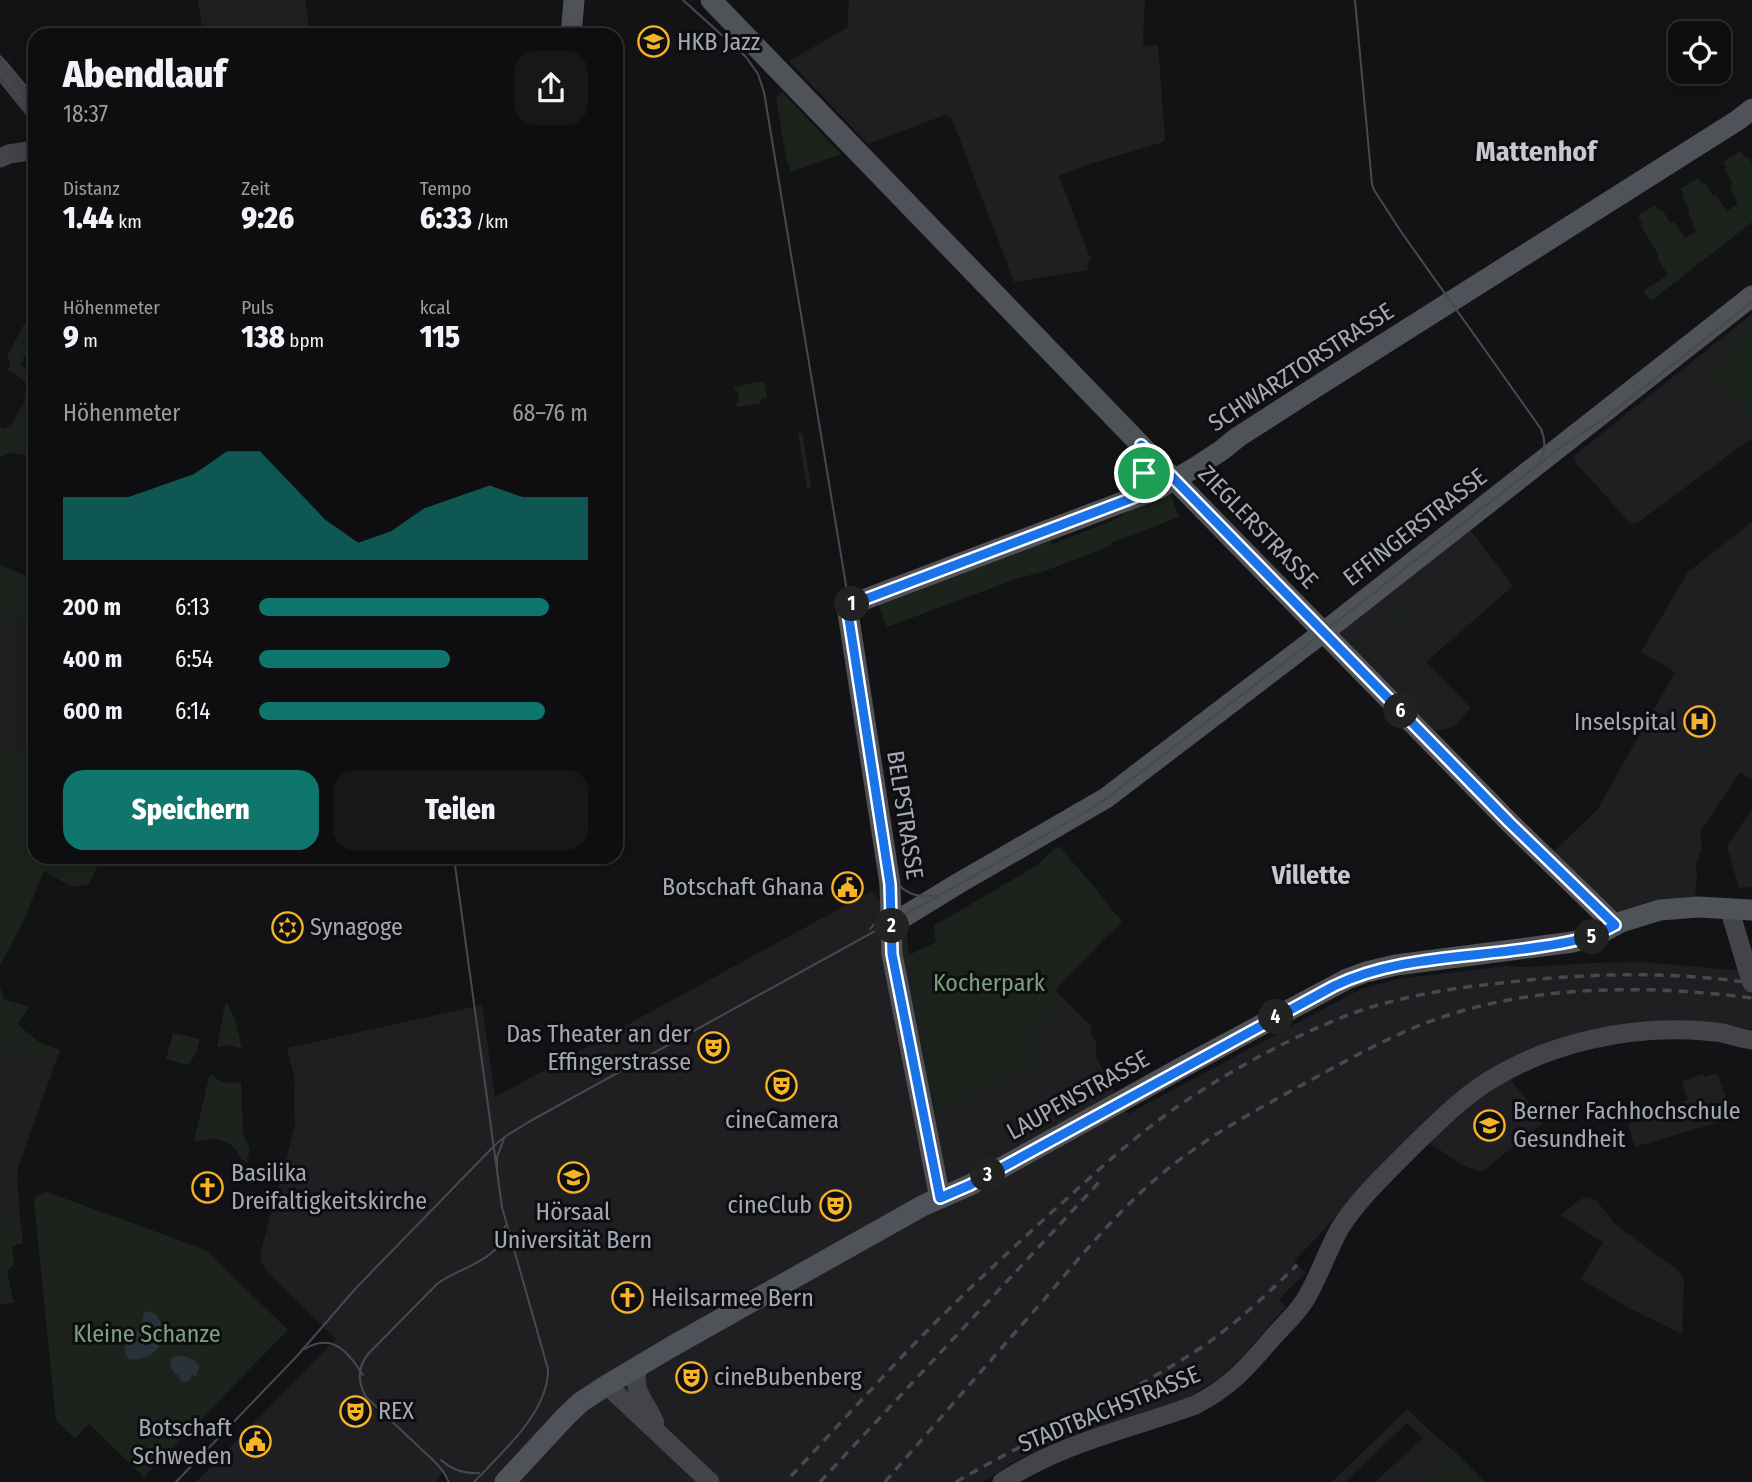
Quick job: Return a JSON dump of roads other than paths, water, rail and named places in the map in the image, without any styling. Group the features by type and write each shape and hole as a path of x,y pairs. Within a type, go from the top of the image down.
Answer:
{"main road":[{"path":"572,28 574,0"},
{"name":"ZIEGLERSTRASSE","path":"711,0 1175,480 1534,847 1615,925"},
{"path":"0,68 28,102"},
{"name":"SCHWARZTORSTRASSE","path":"847,606 1175,480 1752,109"},
{"path":"5,156 28,138"},
{"path":"5,156 28,151"},
{"name":"EFFINGERSTRASSE","path":"892,924 1103,800 1324,632 1752,296"},
{"path":"1135,497 1144,473 1141,445"},
{"name":"BELPSTRASSE","path":"847,606 888,872 892,954 940,1198"},
{"name":"LAUPENSTRASSE","path":"506,1482 560,1422 581,1402 601,1389 940,1198 970,1185 1357,975 1396,965 1573,942 1660,910 1698,907 1752,910"},
{"path":"1729,908 1750,976"},
{"name":"STADTBACHSTRASSE","path":"1002,1482 1069,1446 1180,1411 1225,1388 1243,1372 1304,1300 1335,1238 1357,1206 1443,1116 1488,1082 1546,1053 1620,1034 1704,1031 1752,1040"},
{"path":"638,1367 635,1381 637,1389 660,1437 710,1482"},
{"path":"601,1389 646,1434 660,1437"}],"tram line":[{"path":"683,0 746,57 758,74 764,92 893,868 888,901 881,916 870,929"},
{"path":"1355,0 1374,190 1541,429 1544,446 1538,463"},
{"path":"0,56 28,89"},
{"path":"0,72 28,106"},
{"path":"176,1482 297,1356 356,1288 506,1136 1099,804 1562,446 1608,416 1752,302"},
{"path":"455,864 502,1207 548,1369 541,1401 532,1416 510,1445 474,1482"},
{"path":"891,873 899,885 910,893 922,896 937,895"},
{"path":"497,1173 497,1157 504,1139"},
{"path":"449,1482 436,1463 366,1397 361,1385 360,1369 369,1353 437,1284 489,1255 503,1238 505,1226"},
{"path":"305,1349 324,1343 339,1347 363,1375"},
{"path":"441,1460 458,1471 479,1473"}],"railway":[{"path":"791,1476 944,1314 1099,1170 1170,1112 1275,1048 1374,1006 1464,987 1564,977 1627,975 1752,983"},
{"path":"885,1482 1135,1198 1166,1170 1203,1143 1280,1097 1358,1054 1418,1026 1499,1002 1540,995 1625,990 1710,993 1752,998"},
{"path":"820,1482 1103,1178"},
{"path":"956,1482 1133,1388 1191,1354 1260,1301 1297,1265"}],"place":[{"name":"HKB Jazz","path":"654,42"},
{"name":"Inselspital","path":"1699,722"},
{"name":"Botschaft Ghana","path":"847,887"},
{"name":"Synagoge","path":"287,927"},
{"name":"Das Theater an der Effingerstrasse","path":"714,1048"},
{"name":"cineCamera","path":"782,1086"},
{"name":"Berner Fachhochschule Gesundheit","path":"1490,1125"},
{"name":"Hörsaal Universität Bern","path":"573,1178"},
{"name":"Basilika Dreifaltigkeitskirche","path":"208,1187"},
{"name":"cineClub","path":"835,1205"},
{"name":"Heilsarmee Bern","path":"628,1298"},
{"name":"cineBubenberg","path":"691,1377"},
{"name":"REX","path":"355,1411"},
{"name":"Botschaft Schweden","path":"255,1442"}],"district":[{"name":"Mattenhof","path":"1536,151"},
{"name":"Villette","path":"1311,875"}],"park label":[{"name":"Kocherpark","path":"989,983"},
{"name":"Kleine Schanze","path":"147,1334"}]}
